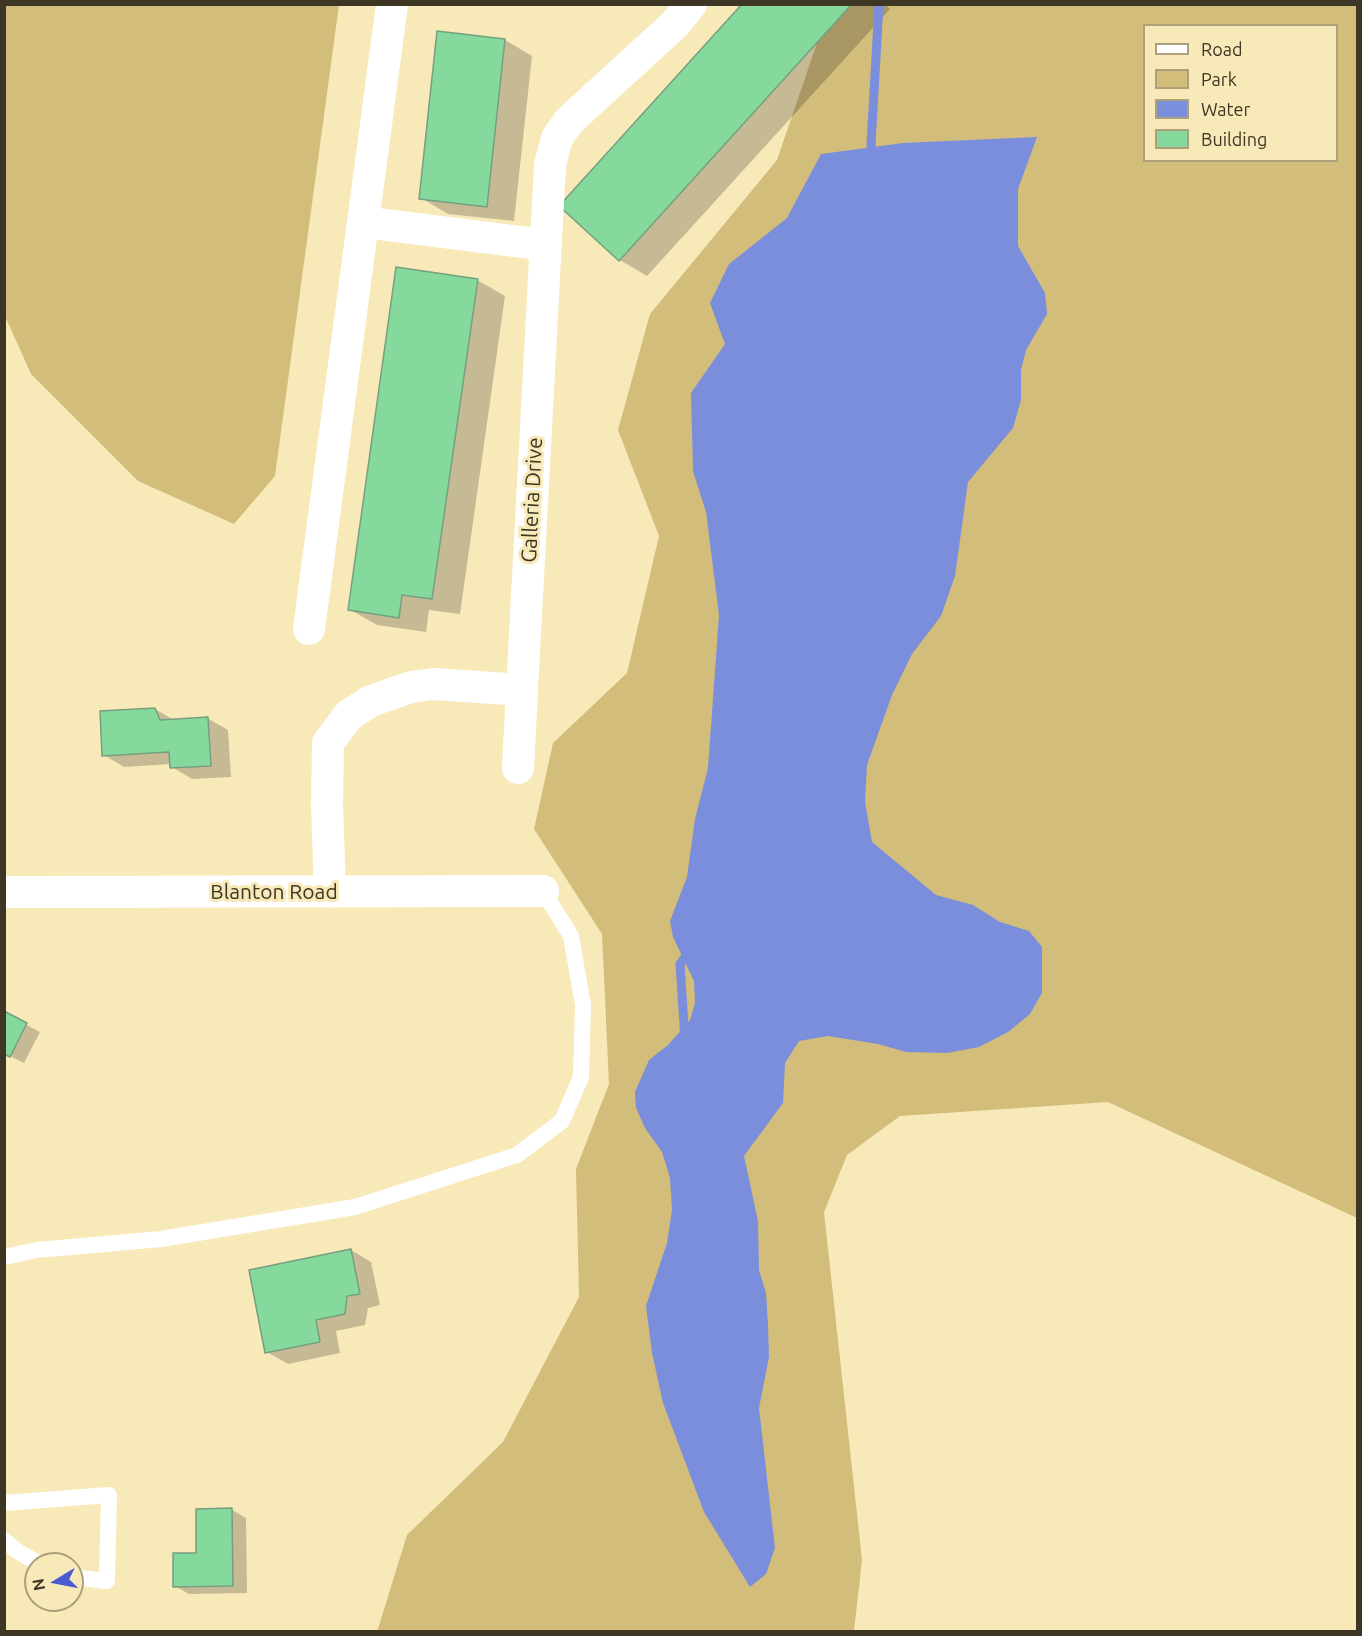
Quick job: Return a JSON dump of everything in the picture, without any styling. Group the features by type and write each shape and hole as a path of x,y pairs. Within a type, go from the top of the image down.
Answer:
{"street":[{"path":"309,629 392,4"},
{"name":"Galleria Drive","path":"518,768 550,165 557,138 569,121 675,24 691,4"},
{"path":"363,222 545,245"},
{"path":"330,892 327,805 328,743 349,715 371,701 411,687 434,684 522,690"},
{"name":"Blanton Road","path":"4,892 543,891"}],"lane":[{"path":"4,1257 37,1250 161,1239 355,1206 517,1155 562,1121 580,1077 583,1005 571,936 543,891"},
{"path":"4,1503 109,1495 108,1581 84,1578"},
{"path":"4,1540 24,1555"}],"green space":[{"path":"4,5 339,5 275,476 234,524 138,481 31,374 5,316"},
{"path":"830,5 1357,5 1357,1218 1108,1102 900,1116 847,1155 824,1212 862,1560 854,1631 377,1632 407,1535 503,1442 579,1297 576,1169 609,1084 602,934 534,829 553,743 627,673 659,536 618,430 650,314 777,160"}],"water":[{"path":"1037,137 1018,189 1018,246 1045,293 1047,314 1026,350 1021,370 1021,400 1013,428 968,482 955,576 941,616 912,654 892,695 867,765 865,802 872,842 936,895 973,905 1000,922 1029,931 1042,947 1042,993 1030,1014 1008,1032 979,1047 947,1053 906,1052 878,1044 828,1036 799,1041 785,1063 783,1103 744,1156 758,1221 759,1270 766,1293 769,1357 759,1408 775,1548 766,1574 750,1587 704,1512 663,1403 652,1353 646,1306 667,1243 672,1210 670,1178 662,1152 645,1128 636,1108 635,1092 649,1060 668,1045 690,1020 695,1003 694,981 673,937 670,921 687,877 695,819 708,768 719,615 706,512 693,471 691,393 725,344 710,303 729,264 787,218 821,154 903,143"}],"building":[{"path":"742,4 852,4 619,261 559,206"},
{"path":"437,31 505,39 487,207 419,199"},
{"path":"396,267 478,279 432,599 402,595 399,618 348,610"},
{"path":"155,708 160,720 208,717 211,766 170,768 169,752 102,756 100,711"},
{"path":"4,1011 27,1023 10,1057 4,1054"},
{"path":"351,1249 360,1294 347,1296 345,1314 316,1320 320,1342 265,1353 249,1270"},
{"path":"232,1508 233,1586 173,1587 173,1553 196,1553 196,1509"}],"waterway":[{"path":"873,158 871,145 879,4"},
{"path":"685,1040 680,964 691,949"}]}
